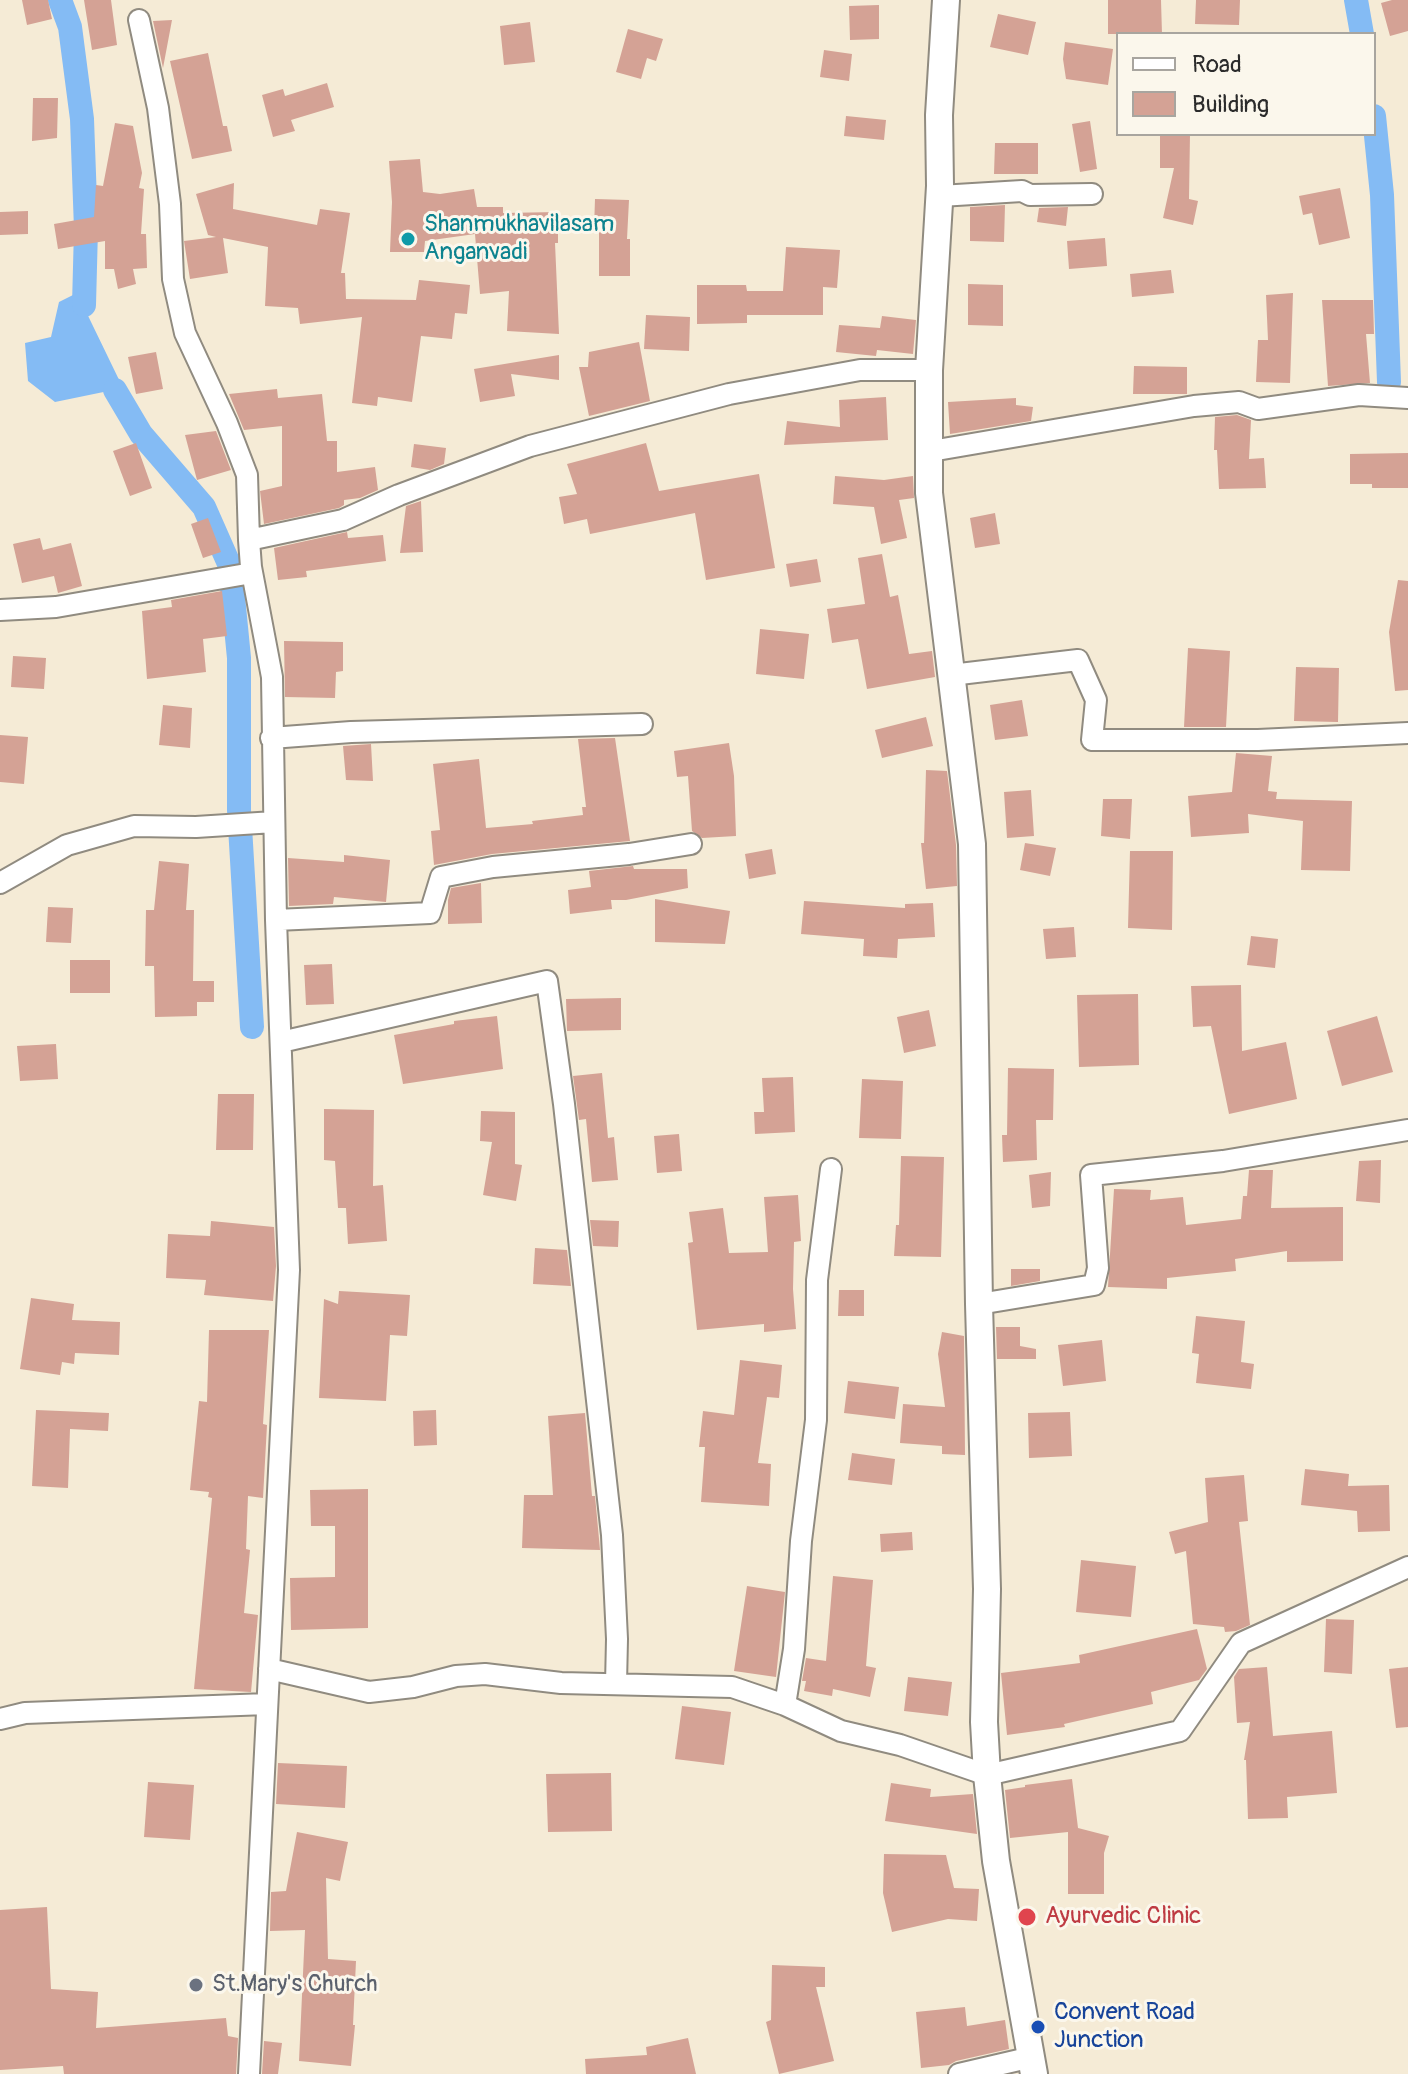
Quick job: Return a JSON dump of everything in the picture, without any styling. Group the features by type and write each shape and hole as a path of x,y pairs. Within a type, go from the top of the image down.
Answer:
{"street":[{"path":"946,0 939,115 940,196 929,370 929,493 972,844 987,1589 984,1722 987,1775 996,1861 1033,2065 959,2074"},
{"path":"139,20 158,108 170,204 176,292 185,333 227,423 247,475 249,540 237,575 272,677 276,920 289,1270 249,2074"},
{"path":"940,196 1022,191 1030,195 1092,194"},
{"path":"249,540 343,520 399,495 530,446 729,394 860,370 929,370"},
{"path":"931,451 1194,406 1239,402 1258,409 1359,395 1408,398"},
{"path":"0,610 56,607 237,575"},
{"path":"951,675 1078,660 1096,700 1092,740 1258,740 1408,733"},
{"path":"271,738 351,732 642,724"},
{"path":"0,883 67,845 134,826 274,822"},
{"path":"276,920 430,913 441,877 493,867 629,854 691,844"},
{"path":"281,1042 547,981 564,1104 612,1535 616,1684"},
{"path":"979,1304 1094,1285 1098,1268 1091,1175 1223,1161 1407,1130"},
{"path":"785,1705 794,1649 801,1541 816,1420 817,1280 831,1169"},
{"path":"269,1669 369,1692 413,1687 456,1676 485,1674 561,1683 732,1687 785,1705 841,1731 900,1745 987,1775 1180,1731 1241,1643 1408,1567"},
{"path":"0,1719 25,1713 267,1704"}],"water":[{"path":"77,293 123,388 55,402 28,381 25,343 51,337 59,302"}],"building":[{"path":"22,0 48,0 52,19 27,25"},
{"path":"84,0 111,0 117,45 92,50"},
{"path":"1108,0 1161,0 1162,32 1108,34"},
{"path":"1196,0 1240,0 1239,25 1195,24"},
{"path":"1408,0 1408,31 1390,36 1381,3"},
{"path":"879,5 879,39 850,40 849,6"},
{"path":"998,14 1036,22 1028,55 990,47"},
{"path":"172,20 163,68 153,21"},
{"path":"530,22 535,62 504,65 500,26"},
{"path":"628,29 663,39 656,61 647,58 641,79 616,72"},
{"path":"1065,42 1113,49 1108,85 1066,79 1063,59"},
{"path":"824,50 852,54 849,81 820,77"},
{"path":"208,53 223,126 227,126 232,151 192,159 170,61"},
{"path":"327,83 334,107 291,120 295,131 273,137 262,95 283,89 285,96"},
{"path":"33,98 58,98 57,138 32,141"},
{"path":"846,116 886,120 884,140 844,136"},
{"path":"1090,121 1097,169 1080,172 1072,124"},
{"path":"115,123 133,126 142,173 139,188 144,189 141,234 146,234 147,268 133,269 136,284 118,289 114,269 105,269 105,241 58,249 54,224 94,217 96,185 103,186"},
{"path":"1160,136 1190,136 1189,199 1198,201 1193,225 1163,218 1174,168 1160,168"},
{"path":"995,143 1038,143 1038,174 994,174"},
{"path":"420,159 423,192 440,194 474,189 477,207 503,207 503,213 558,212 558,243 555,243 559,334 507,331 509,291 480,294 475,234 425,241 424,252 390,252 392,202 389,161"},
{"path":"234,183 233,209 317,225 320,209 350,213 341,273 345,273 346,299 416,300 419,280 470,285 467,314 455,313 452,339 421,336 412,402 378,397 377,406 352,403 362,317 300,324 298,308 265,306 268,247 223,238 228,273 190,279 184,241 216,237 208,235 196,194"},
{"path":"1340,188 1350,238 1319,245 1312,213 1303,215 1299,196"},
{"path":"595,199 629,200 627,239 630,239 630,276 599,276 599,229 594,229"},
{"path":"1005,205 1004,242 970,241 970,207"},
{"path":"1068,207 1066,226 1037,222 1039,208"},
{"path":"28,211 28,234 0,235 0,212"},
{"path":"1105,238 1107,266 1069,269 1067,241"},
{"path":"786,247 840,250 837,288 823,287 823,315 747,315 747,323 697,324 697,285 746,285 747,291 783,291"},
{"path":"1171,270 1174,293 1132,297 1130,274"},
{"path":"968,284 1003,285 1003,326 968,325"},
{"path":"1293,293 1290,383 1256,382 1258,340 1268,340 1266,295"},
{"path":"1322,300 1373,300 1374,334 1366,334 1370,383 1328,386"},
{"path":"646,315 690,317 689,351 644,349"},
{"path":"882,316 916,320 913,354 877,350 876,356 836,352 839,325 880,328"},
{"path":"639,342 650,401 589,416 579,367 588,367 589,352"},
{"path":"156,352 163,389 136,394 128,357"},
{"path":"559,355 559,380 511,374 515,396 480,402 474,369"},
{"path":"1134,366 1187,367 1187,394 1133,394"},
{"path":"277,389 278,398 322,394 327,441 337,441 337,472 375,467 378,490 360,498 344,500 344,505 339,508 264,524 260,491 282,486 282,426 244,430 229,394"},
{"path":"886,397 888,440 784,445 787,421 840,427 839,400"},
{"path":"1016,398 1016,405 1033,407 1031,421 950,434 948,402"},
{"path":"1237,415 1251,420 1249,459 1264,458 1266,488 1219,489 1217,450 1214,450 1215,417"},
{"path":"216,431 231,470 197,480 185,435"},
{"path":"136,443 152,488 130,496 113,451"},
{"path":"646,443 659,491 759,474 775,568 706,580 695,513 590,534 587,519 564,524 559,497 577,494 567,464"},
{"path":"414,444 446,448 444,464 430,470 411,467"},
{"path":"1408,453 1408,488 1372,488 1372,484 1350,484 1350,454"},
{"path":"835,476 884,480 913,476 914,498 899,500 907,538 881,544 874,507 833,504"},
{"path":"421,501 423,552 400,553 406,506"},
{"path":"995,513 1000,544 975,548 970,518"},
{"path":"208,518 221,552 203,558 191,524"},
{"path":"347,532 348,538 383,535 386,561 306,571 307,577 278,580 274,548"},
{"path":"40,538 43,550 71,543 82,586 58,593 54,576 22,583 13,544"},
{"path":"882,554 890,597 898,595 909,654 932,651 935,677 867,689 858,639 832,643 827,609 865,604 858,558"},
{"path":"817,559 821,582 790,587 786,564"},
{"path":"1398,580 1408,581 1408,690 1395,691 1389,632"},
{"path":"222,591 227,636 203,639 206,672 147,679 142,611 172,607 171,600"},
{"path":"760,629 809,634 804,679 756,674"},
{"path":"284,641 343,642 343,671 336,672 335,698 285,697"},
{"path":"1188,648 1230,651 1226,727 1184,727"},
{"path":"13,656 46,658 44,689 11,687"},
{"path":"1296,667 1339,668 1338,722 1294,721"},
{"path":"1022,700 1028,736 995,740 990,705"},
{"path":"163,705 192,708 190,748 159,745"},
{"path":"926,717 933,746 882,758 875,730"},
{"path":"0,735 28,737 24,784 0,782"},
{"path":"615,738 630,841 492,854 434,865 431,831 440,830 433,764 479,759 486,828 533,824 532,821 583,815 582,807 586,807 578,739"},
{"path":"729,743 734,776 736,836 702,838 692,831 688,776 677,777 674,751"},
{"path":"371,744 373,781 346,780 343,746"},
{"path":"1236,753 1272,756 1268,791 1277,792 1276,799 1352,801 1350,871 1301,870 1303,821 1248,814 1249,833 1191,837 1188,796 1232,792"},
{"path":"926,770 947,771 956,845 957,886 926,889 921,843 924,843"},
{"path":"1031,790 1034,836 1007,838 1004,792"},
{"path":"1103,799 1132,799 1130,839 1101,836"},
{"path":"1025,843 1056,848 1050,876 1020,870"},
{"path":"772,849 776,874 749,879 745,854"},
{"path":"1130,851 1173,851 1172,930 1128,928"},
{"path":"344,855 390,860 386,902 334,897 333,904 289,906 288,858 344,862"},
{"path":"159,861 189,864 186,910 194,910 193,981 214,981 214,1002 197,1002 197,1016 155,1017 154,966 145,966 146,910 154,910"},
{"path":"633,866 634,869 687,869 688,888 611,900 612,909 570,914 568,890 591,887 589,871"},
{"path":"481,883 482,923 448,924 451,888"},
{"path":"655,899 730,911 725,944 655,942"},
{"path":"804,901 905,908 905,904 933,903 935,937 898,939 897,958 863,956 864,939 801,934"},
{"path":"48,907 73,908 71,943 46,942"},
{"path":"1074,927 1076,957 1046,959 1043,929"},
{"path":"1251,936 1278,939 1275,968 1247,965"},
{"path":"70,960 110,960 110,993 70,993"},
{"path":"332,964 334,1004 306,1005 304,965"},
{"path":"1241,985 1242,1051 1286,1042 1297,1099 1229,1114 1211,1026 1193,1027 1191,986"},
{"path":"1138,994 1139,1065 1079,1067 1077,995"},
{"path":"621,998 621,1030 567,1031 566,999"},
{"path":"929,1010 936,1046 904,1053 897,1017"},
{"path":"497,1016 503,1069 403,1084 394,1035 454,1024 454,1021"},
{"path":"1377,1016 1393,1072 1342,1086 1327,1031"},
{"path":"56,1044 58,1079 20,1081 17,1046"},
{"path":"1008,1068 1054,1069 1053,1120 1036,1120 1037,1160 1003,1162 1002,1135 1007,1135"},
{"path":"602,1073 608,1138 614,1137 618,1180 592,1182 586,1119 579,1120 573,1076"},
{"path":"793,1077 795,1132 755,1134 754,1112 764,1112 762,1078"},
{"path":"862,1079 903,1081 901,1139 859,1138"},
{"path":"218,1094 254,1094 253,1150 216,1150"},
{"path":"324,1109 374,1110 373,1186 383,1185 387,1241 348,1244 346,1208 338,1208 335,1161 324,1160"},
{"path":"481,1111 515,1112 515,1164 522,1165 516,1201 483,1195 492,1142 480,1141"},
{"path":"679,1134 682,1171 657,1173 654,1136"},
{"path":"901,1156 944,1157 941,1257 894,1256 896,1225 899,1225"},
{"path":"1381,1160 1380,1203 1356,1201 1359,1161"},
{"path":"1249,1170 1273,1170 1271,1208 1343,1207 1343,1261 1287,1262 1287,1251 1235,1259 1236,1271 1167,1278 1167,1289 1108,1287 1114,1189 1151,1190 1150,1200 1183,1197 1186,1225 1241,1219"},
{"path":"1051,1172 1050,1206 1032,1208 1029,1175"},
{"path":"798,1195 801,1241 794,1242 796,1329 764,1332 764,1324 697,1330 688,1243 693,1242 689,1212 723,1208 729,1253 768,1252 764,1197"},
{"path":"590,1220 619,1221 618,1247 593,1246"},
{"path":"211,1221 274,1227 276,1266 273,1301 204,1295 206,1280 166,1278 168,1234 210,1236"},
{"path":"535,1248 567,1250 571,1286 533,1284"},
{"path":"1011,1269 1040,1269 1040,1281 1011,1286"},
{"path":"839,1290 864,1290 864,1316 838,1316"},
{"path":"339,1291 410,1295 407,1336 390,1335 386,1401 319,1398 324,1299 338,1304"},
{"path":"31,1298 74,1304 72,1320 120,1322 119,1355 75,1353 74,1364 62,1362 60,1375 20,1369"},
{"path":"1196,1316 1245,1321 1241,1362 1254,1364 1251,1389 1196,1383 1199,1354 1192,1353"},
{"path":"996,1327 1020,1327 1020,1346 1036,1349 1036,1359 997,1359"},
{"path":"209,1330 269,1330 263,1424 267,1425 263,1498 248,1496 246,1549 250,1550 244,1613 258,1615 251,1692 194,1689 212,1498 208,1497 209,1492 190,1490 199,1401 207,1402"},
{"path":"942,1332 964,1336 965,1455 942,1454 942,1446 900,1443 903,1404 945,1407 938,1354"},
{"path":"1102,1340 1106,1381 1063,1386 1058,1345"},
{"path":"740,1360 782,1365 779,1398 767,1397 758,1463 771,1464 769,1506 701,1502 705,1447 699,1447 703,1411 734,1415"},
{"path":"848,1381 899,1387 895,1419 844,1413"},
{"path":"36,1410 109,1413 108,1431 70,1429 68,1488 32,1486"},
{"path":"436,1410 437,1445 414,1446 413,1411"},
{"path":"1070,1412 1072,1456 1029,1458 1028,1413"},
{"path":"585,1413 600,1550 522,1548 524,1495 553,1495 548,1416"},
{"path":"852,1453 895,1459 892,1485 848,1480"},
{"path":"1305,1469 1349,1474 1348,1486 1389,1485 1390,1531 1358,1532 1357,1511 1301,1505"},
{"path":"1244,1475 1248,1521 1239,1522 1250,1625 1225,1632 1224,1627 1193,1624 1186,1551 1175,1554 1169,1532 1208,1522 1205,1478"},
{"path":"368,1489 368,1628 291,1630 290,1578 335,1577 335,1526 311,1526 310,1490"},
{"path":"912,1532 913,1550 881,1552 880,1534"},
{"path":"1081,1560 1136,1566 1131,1617 1076,1612"},
{"path":"833,1576 873,1580 866,1666 876,1668 870,1697 833,1689 832,1696 804,1691 806,1681 802,1681 806,1658 826,1661"},
{"path":"747,1586 785,1592 776,1677 734,1671"},
{"path":"1326,1619 1354,1620 1352,1674 1324,1672"},
{"path":"1197,1629 1207,1669 1199,1680 1151,1692 1153,1704 1064,1724 1065,1727 1007,1735 1001,1673 1080,1663 1079,1655"},
{"path":"1267,1667 1273,1736 1332,1731 1337,1793 1287,1797 1288,1818 1248,1819 1244,1760 1250,1722 1237,1723 1234,1677 1239,1669"},
{"path":"1408,1667 1408,1727 1396,1728 1389,1669"},
{"path":"908,1677 952,1682 948,1716 904,1711"},
{"path":"682,1706 731,1712 724,1765 675,1759"},
{"path":"278,1763 347,1766 345,1808 276,1804"},
{"path":"611,1773 612,1831 548,1832 546,1774"},
{"path":"1072,1779 1078,1828 1109,1836 1104,1853 1104,1894 1068,1894 1068,1832 1010,1838 1005,1790"},
{"path":"148,1782 194,1785 190,1840 144,1837"},
{"path":"891,1783 931,1789 930,1797 973,1794 977,1834 885,1821"},
{"path":"297,1832 348,1842 340,1881 326,1878 328,1959 356,1961 351,2066 299,2061 305,1930 270,1931 271,1892 286,1891"},
{"path":"884,1854 946,1855 954,1888 979,1889 977,1921 948,1919 892,1932 883,1893"},
{"name":"St.Mary's Church","path":"47,1907 51,1989 98,1992 96,2028 226,2018 228,2036 238,2038 236,2074 64,2074 63,2066 0,2070 0,1910"},
{"path":"772,1965 825,1967 825,1987 816,1987 834,2061 779,2074 766,2022 771,2020"},
{"path":"965,2007 967,2026 1005,2020 1009,2049 949,2065 921,2068 916,2012"},
{"path":"688,2038 696,2074 586,2074 585,2059 647,2055 646,2047"},
{"path":"264,2041 282,2043 278,2074 262,2074"}],"waterway":[{"path":"60,0 70,27 82,119 86,229 84,305"},
{"path":"1356,0 1362,32"},
{"path":"1376,136 1382,195 1389,382"},
{"path":"115,390 141,434 204,507 230,566 239,658 239,810 252,1027"}],"place":[{"name":"Shanmukhavilasam Anganvadi","path":"408,239"},
{"name":"Ayurvedic Clinic","path":"1027,1917"},
{"name":"St.Mary's Church","path":"196,1985"},
{"name":"Convent Road Junction","path":"1038,2027"}]}
